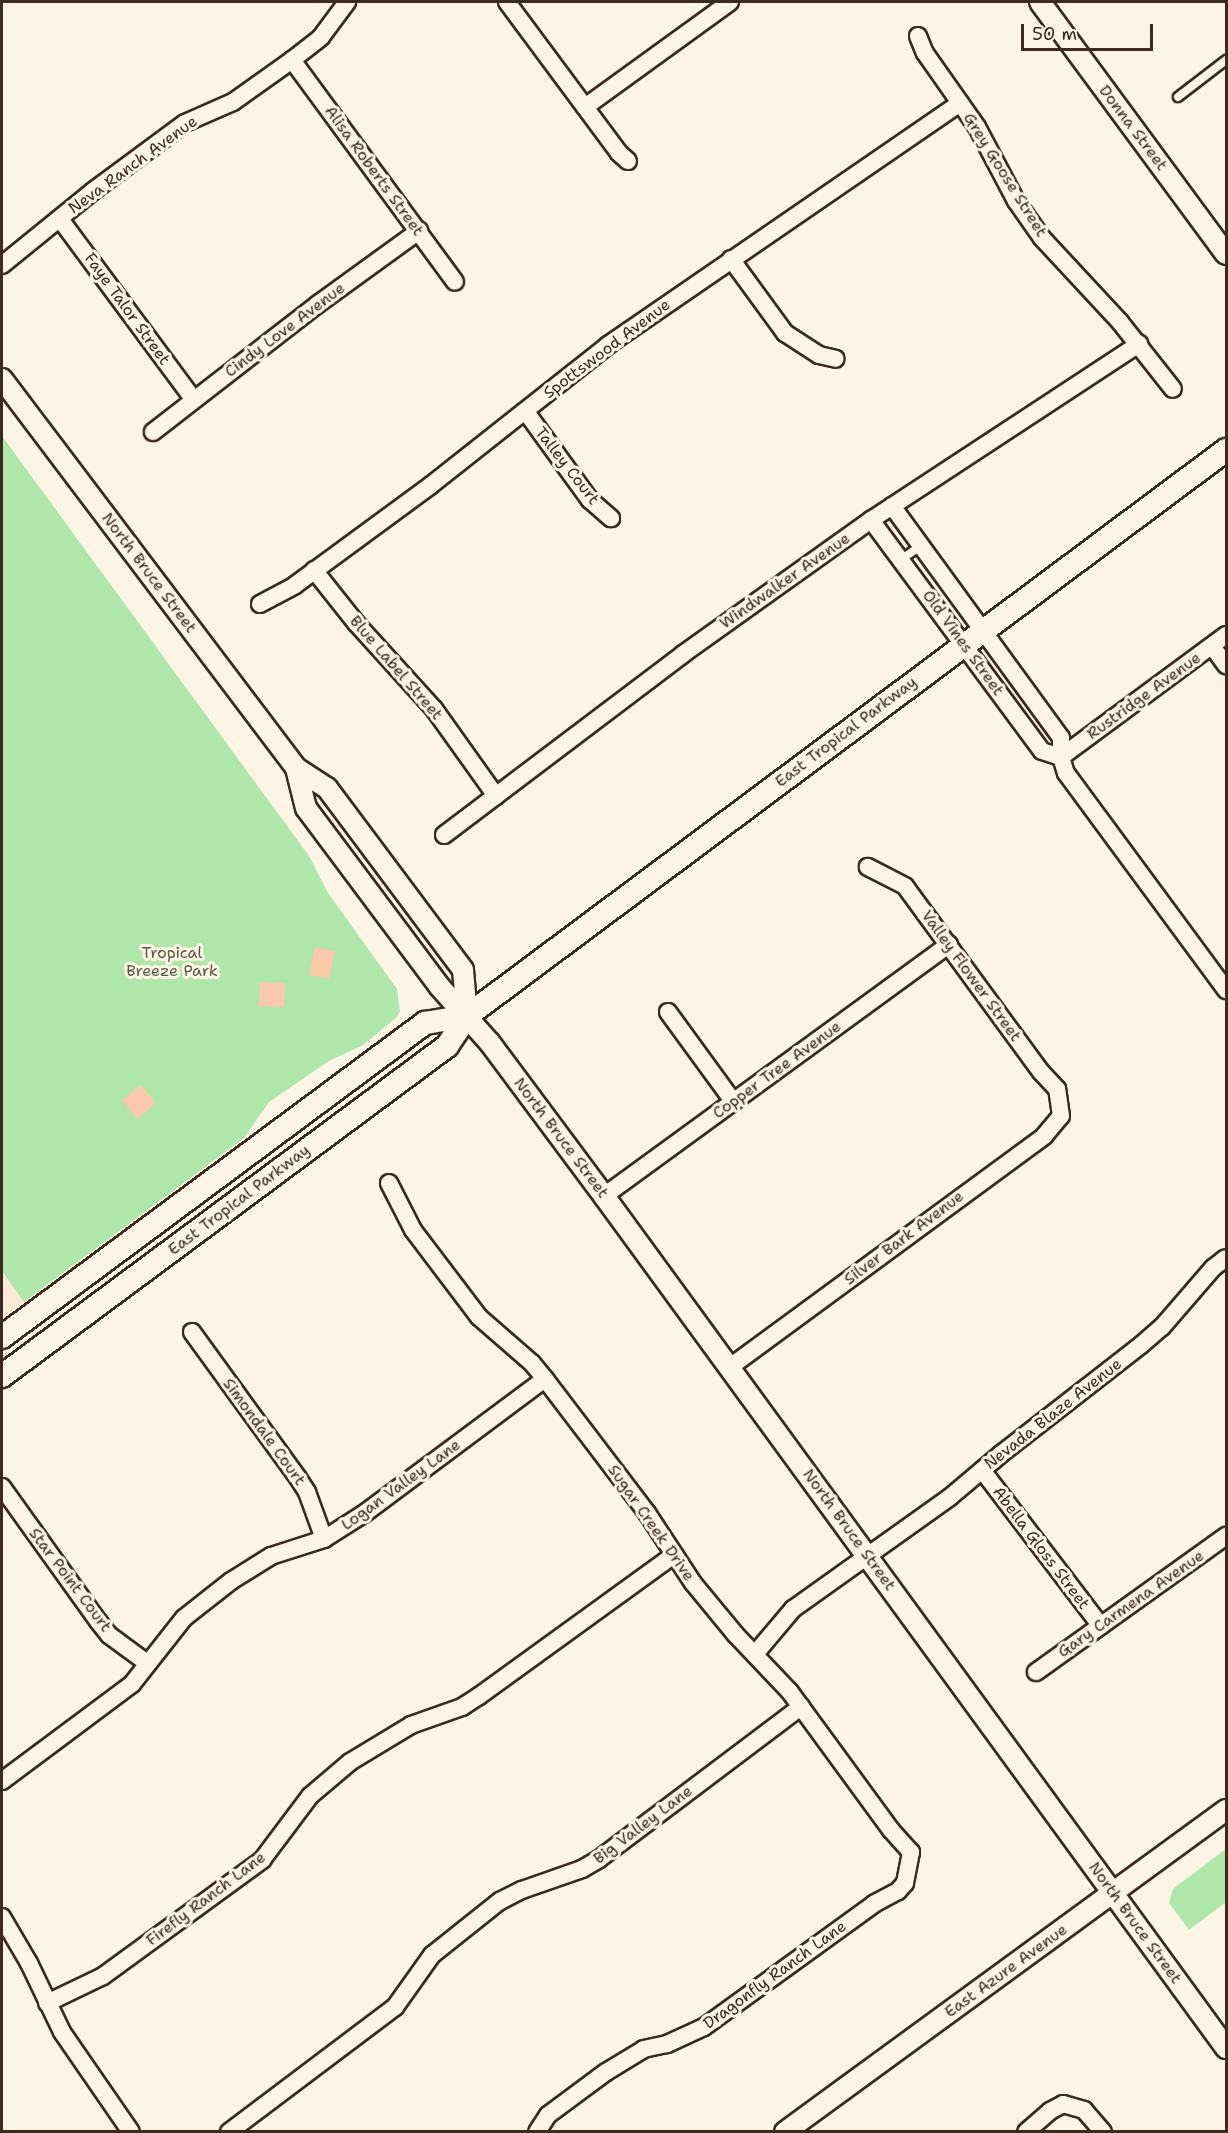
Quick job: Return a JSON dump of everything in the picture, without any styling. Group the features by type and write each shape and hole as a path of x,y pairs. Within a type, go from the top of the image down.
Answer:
{"main road":[{"name":"East Tropical Parkway","path":"2,1376 447,1046 466,1016 963,644 1227,450"},
{"name":"East Tropical Parkway","path":"2,1337 425,1023 466,1016"}],"street":[{"name":"Neva Ranch Avenue","path":"2,265 185,123 233,102 292,60 321,37 347,2"},
{"path":"507,2 628,161"},
{"path":"585,107 730,2"},
{"name":"Donna Street","path":"1040,2 1227,254"},
{"name":"Grey Goose Street","path":"918,36 925,53 977,127 1016,201 1042,238 1139,344 1173,389"},
{"name":"Alisa Roberts Street","path":"292,60 455,282"},
{"name":"Spottswood Avenue","path":"260,604 274,599 314,570 526,412 608,345 960,104"},
{"name":"Faye Talor Street","path":"60,219 193,399"},
{"name":"Cindy Love Avenue","path":"153,432 193,399 418,231"},
{"path":"731,259 785,333 819,355 836,359"},
{"name":"Windwalker Avenue","path":"444,835 683,654 871,520 1139,344"},
{"name":"North Bruce Street","path":"2,379 296,768 327,788 463,970 466,1016"},
{"name":"Talley Court","path":"526,412 590,500 611,518"},
{"name":"Old Vines Street","path":"891,506 984,629 1024,705 1042,751 1061,757"},
{"name":"Old Vines Street","path":"871,520 963,644 1061,738 1061,757 1066,773 1227,990"},
{"name":"Blue Label Street","path":"314,570 356,623 428,701 496,796"},
{"name":"Rustridge Avenue","path":"1061,757 1227,635"},
{"path":"1212,646 1227,665"},
{"name":"North Bruce Street","path":"296,768 306,808 439,986 490,1043 604,1196 1227,2048"},
{"name":"Valley Flower Street","path":"868,867 906,886 1041,1072 1057,1089 1061,1100"},
{"name":"Copper Tree Avenue","path":"604,1196 949,944"},
{"path":"668,1012 733,1101"},
{"name":"Silver Bark Avenue","path":"730,1367 1044,1136 1061,1116 1061,1100"},
{"name":"Sugar Creek Drive","path":"389,1183 413,1230 478,1317 532,1363 545,1379 647,1513 674,1555 717,1613 801,1707 891,1830 911,1852 910,1864"},
{"name":"Nevada Blaze Avenue","path":"755,1654 793,1609 868,1557 1141,1345 1162,1327 1213,1268 1227,1258"},
{"name":"Simondale Court","path":"192,1332 303,1485 324,1539"},
{"name":"Logan Valley Lane","path":"2,1781 121,1694 132,1684 184,1618 250,1567 271,1556 324,1539 365,1513 545,1379"},
{"name":"Abella Gloss Street","path":"982,1470 1101,1626"},
{"name":"Star Point Court","path":"2,1487 109,1635 147,1663"},
{"name":"Gary Carmena Avenue","path":"1036,1672 1227,1536"},
{"name":"Firefly Ranch Lane","path":"47,2003 103,1976 262,1860 310,1796 350,1761 411,1725 462,1707 674,1555"},
{"name":"Big Valley Lane","path":"229,2132 395,2007 432,1955 500,1901 522,1890 582,1869 599,1859 801,1707"},
{"name":"East Azure Avenue","path":"785,2132 1227,1810"},
{"name":"Dragonfly Ranch Lane","path":"537,2132 548,2115 621,2062 644,2049 667,2044 704,2027 874,1904 889,1898 905,1883 910,1864"},
{"path":"2,1917 29,1963 62,2032 131,2132"},
{"path":"1026,2132 1050,2111 1063,2104 1077,2106 1093,2118 1103,2132"}],"lane":[{"path":"1178,97 1227,60"},
{"path":"900,560 921,546"}],"shaded area":[{"path":"2,1271 24,1302 2,1319"}],"green space":[{"name":"Tropical Breeze Park","path":"2,436 309,856 328,893 397,989 400,1011 397,1017 363,1045 329,1061 269,1102 244,1138 24,1302 2,1271"},
{"path":"1226,1849 1226,1902 1189,1930 1169,1903 1173,1889"}],"building":[{"path":"315,947 335,951 329,979 309,975"},
{"path":"260,982 285,983 284,1007 259,1006"},
{"path":"141,1085 156,1103 137,1119 122,1100"}]}
